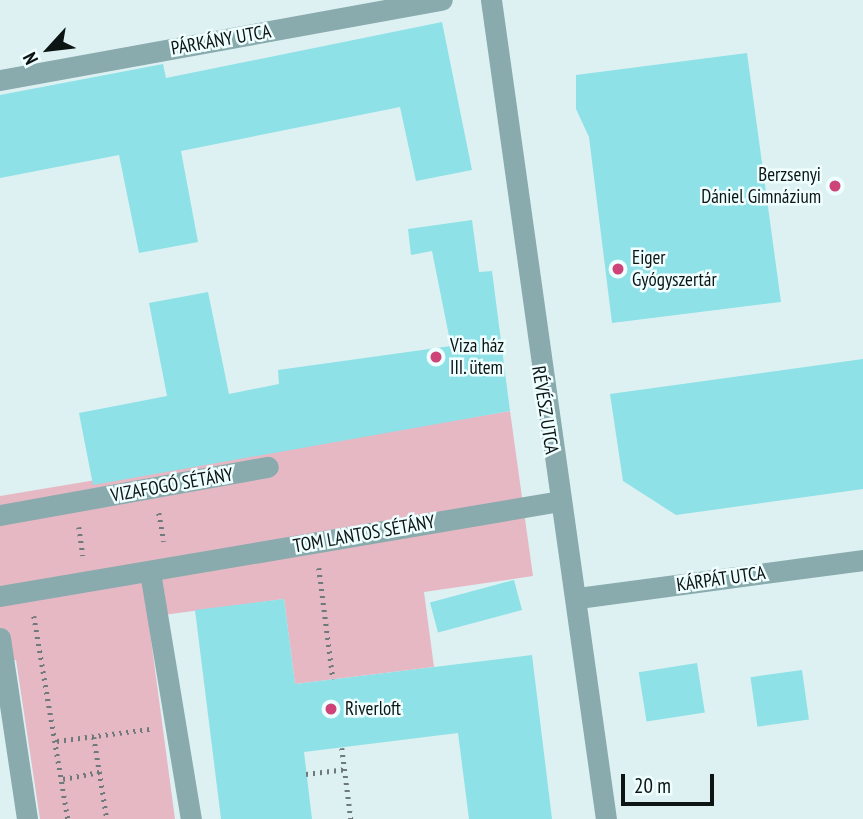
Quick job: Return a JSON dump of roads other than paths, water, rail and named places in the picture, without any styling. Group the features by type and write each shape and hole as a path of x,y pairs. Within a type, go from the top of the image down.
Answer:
{"street":[{"name":"PÁRKÁNY UTCA","path":"0,80 388,5 442,0"},
{"name":"RÉVÉSZ UTCA","path":"491,0 560,501 578,598 606,819"},
{"name":"VIZAFOGÓ SÉTÁNY","path":"0,515 268,467"},
{"name":"TOM LANTOS SÉTÁNY","path":"0,596 560,501"},
{"name":"KÁRPÁT UTCA","path":"578,598 863,560"},
{"path":"159,571 175,726 191,819"},
{"path":"0,638 27,819"}],"place":[{"name":"Berzsenyi Dániel Gimnázium","path":"835,186"},
{"name":"Eiger Gyógyszertár","path":"618,269"},
{"name":"Viza ház III. ütem","path":"436,357"},
{"name":"Riverloft","path":"331,709"}]}
